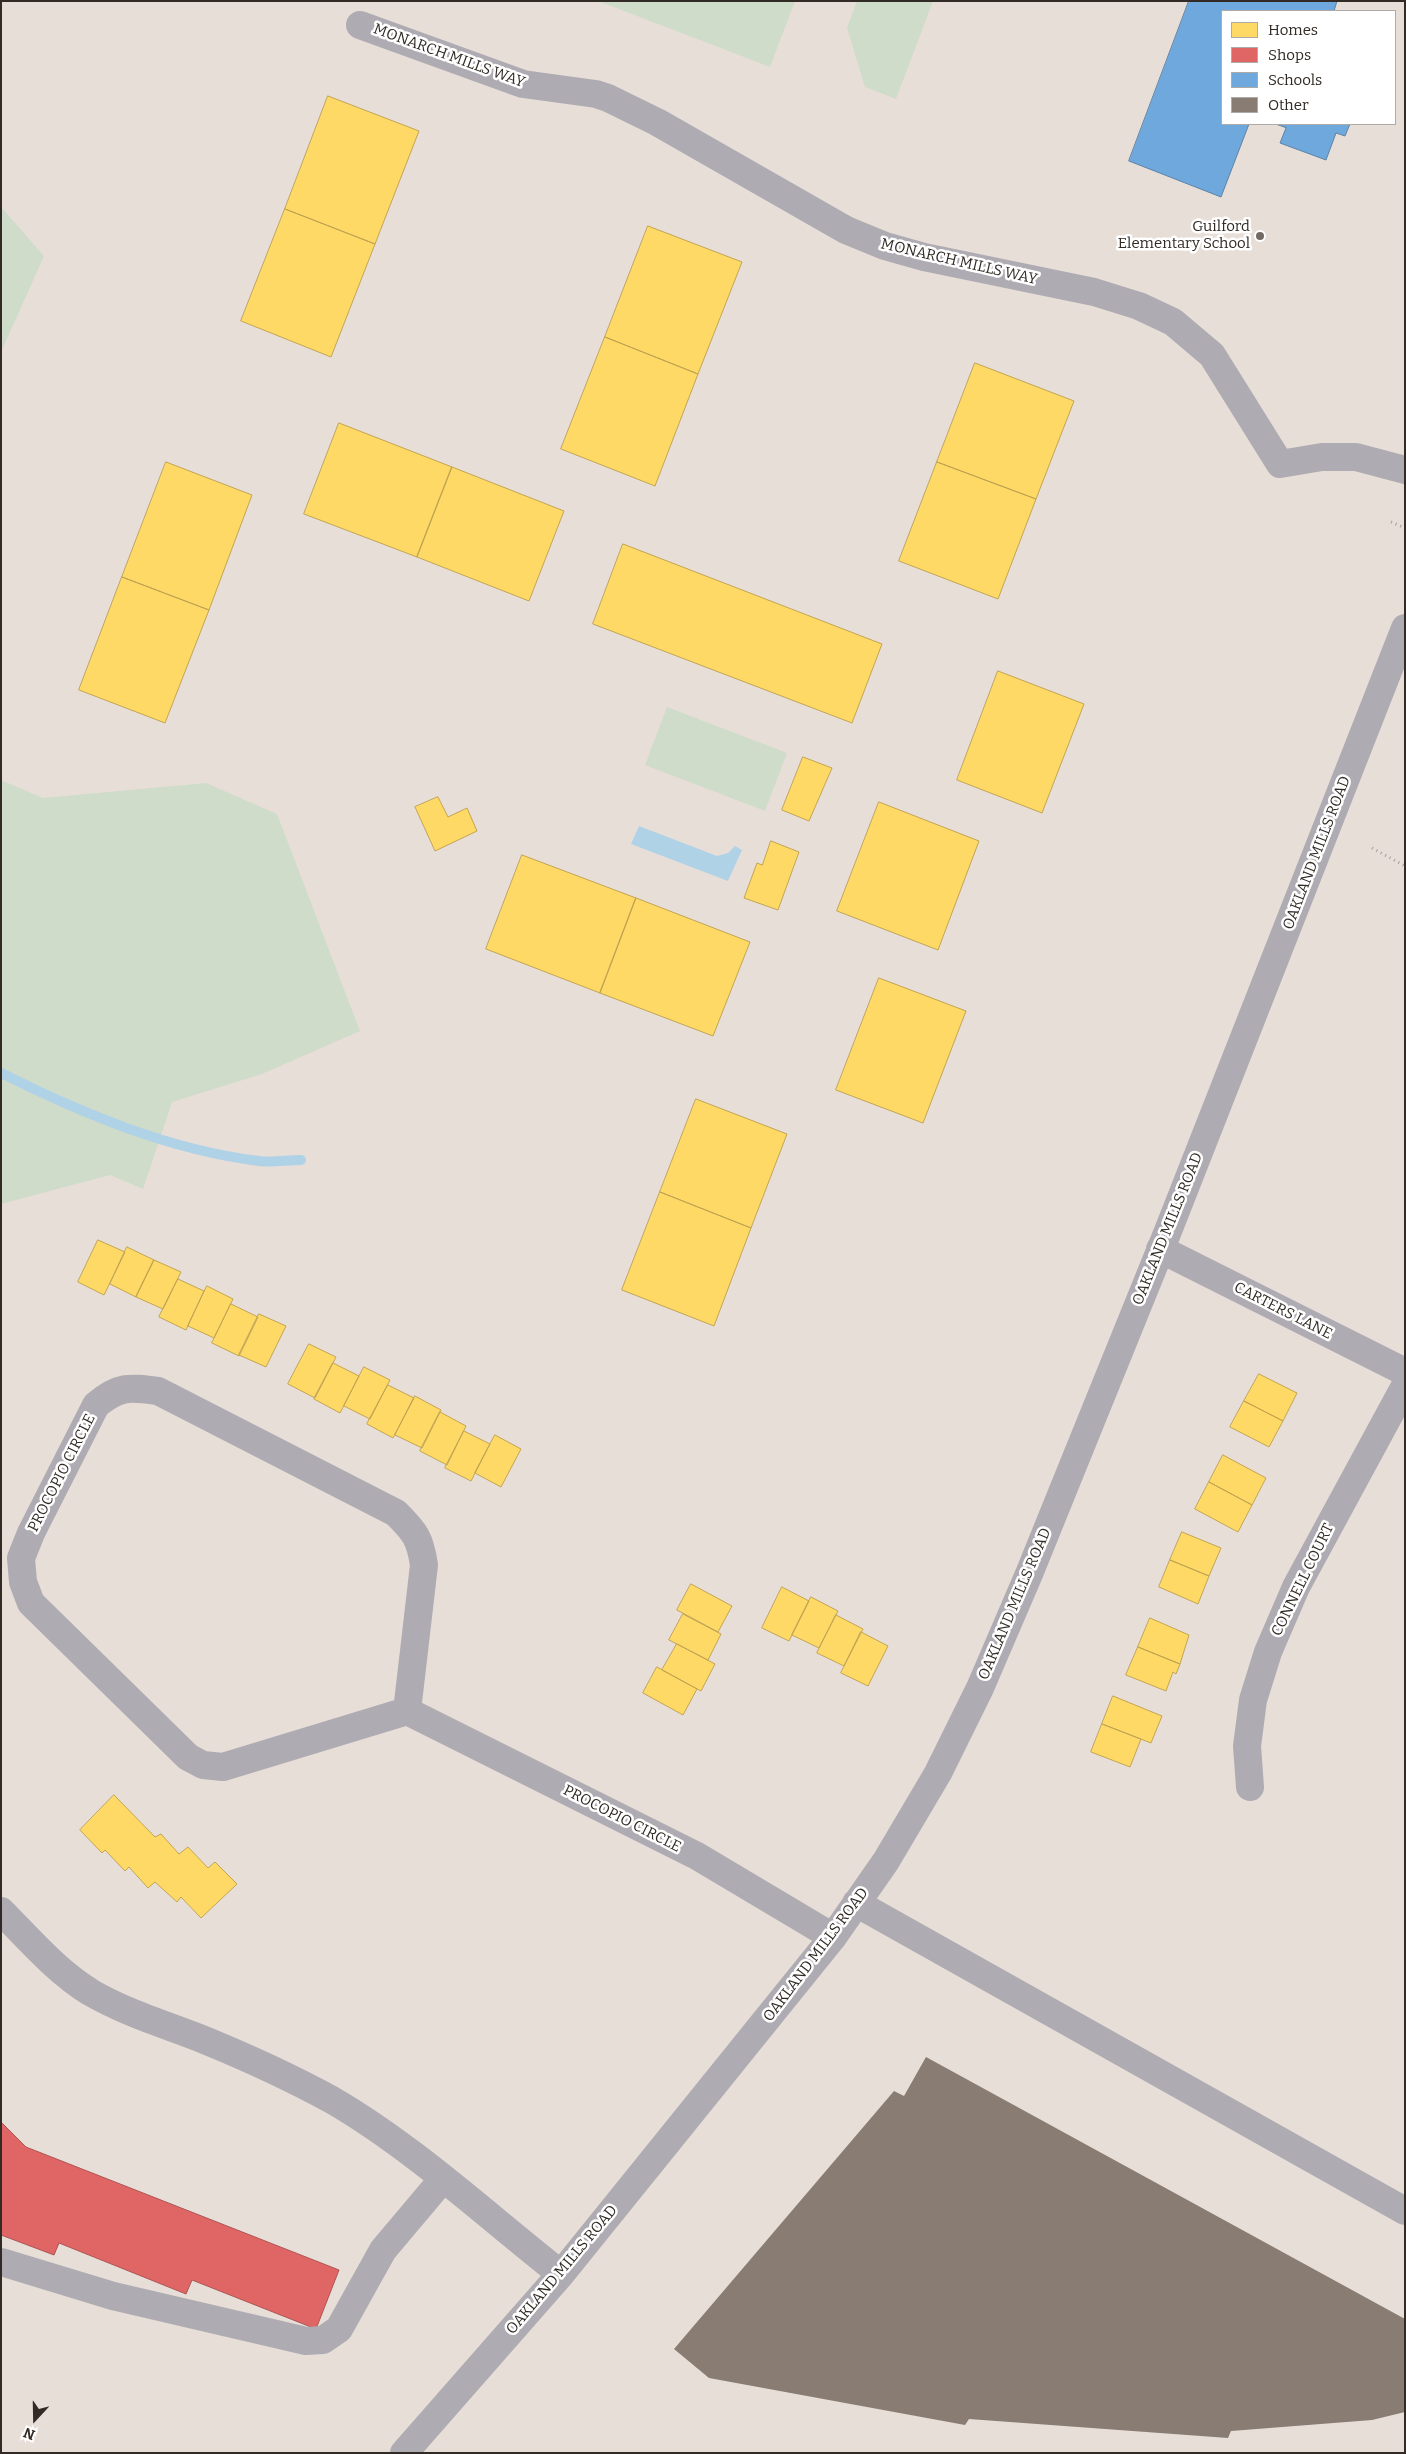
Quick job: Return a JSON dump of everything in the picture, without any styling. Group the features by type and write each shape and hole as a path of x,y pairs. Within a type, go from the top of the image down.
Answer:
{"street":[{"name":"MONARCH MILLS WAY","path":"360,25 523,84 596,94 608,98 657,122 846,230 884,246 924,257 1094,292 1138,306 1173,322 1212,355 1280,464 1322,457 1356,457 1405,470"},
{"name":"OAKLAND MILLS ROAD","path":"404,2453 561,2274 832,1937 886,1861 938,1773 980,1688 1029,1574 1160,1249 1405,628"},
{"name":"CARTERS LANE","path":"1160,1249 1405,1372"},
{"name":"CONNELL COURT","path":"1250,1787 1247,1746 1252,1710 1268,1652 1296,1587 1405,1386"},
{"name":"PROCOPIO CIRCLE","path":"406,1711 424,1565 421,1545 412,1529 396,1513 158,1391 136,1388 113,1391 96,1406 31,1533 21,1558 23,1582 32,1603 188,1757 203,1765 223,1766 406,1711 697,1856 832,1937"},
{"path":"856,1903 1405,2211"},
{"path":"1,1911 55,1965 89,1992 132,2014 200,2039 272,2070 332,2101 388,2137 561,2274"},
{"path":"1,2262 112,2296 306,2341 323,2340 339,2329 383,2250 442,2180"}],"path":[{"path":"1391,522 1405,528"},
{"path":"1372,848 1405,866"}],"green space":[{"path":"598,1 795,1 770,67"},
{"path":"857,1 933,1 896,99 865,87 847,28"},
{"path":"1,207 44,256 1,352"},
{"path":"667,707 787,753 765,811 645,765"},
{"path":"1,780 43,798 206,783 277,814 360,1031 262,1074 172,1102 143,1189 110,1175 1,1204"}],"water":[{"path":"639,826 717,856 728,853 735,846 742,850 728,881 631,844"}],"building: Homes":[{"path":"328,96 419,131 375,244 285,209"},
{"path":"285,209 375,244 331,357 241,321"},
{"path":"648,226 742,262 698,374 605,337"},
{"path":"605,337 698,374 655,486 561,449"},
{"path":"975,363 1074,401 1036,499 937,462"},
{"path":"339,423 452,467 417,557 304,514"},
{"path":"166,462 252,495 209,610 122,577"},
{"path":"937,462 1036,499 998,599 899,561"},
{"path":"452,467 564,511 529,601 417,557"},
{"path":"623,544 882,644 852,723 593,624"},
{"path":"122,577 209,610 165,723 79,690"},
{"path":"998,671 1084,704 1042,813 957,780"},
{"path":"803,757 832,768 809,821 782,810"},
{"path":"438,797 448,817 467,808 477,831 435,851 415,807"},
{"path":"879,802 979,841 938,950 837,911"},
{"path":"771,841 799,852 778,910 744,898 757,863 762,865"},
{"path":"522,855 636,898 600,993 486,949"},
{"path":"636,898 750,942 713,1036 600,993"},
{"path":"879,978 966,1011 923,1123 836,1090"},
{"path":"696,1099 787,1134 751,1228 660,1192"},
{"path":"660,1192 751,1228 714,1326 622,1290"},
{"path":"98,1240 125,1252 104,1295 78,1282"},
{"path":"127,1247 154,1260 136,1297 110,1284"},
{"path":"154,1260 181,1272 163,1309 136,1297"},
{"path":"178,1279 204,1291 186,1330 159,1317"},
{"path":"207,1286 233,1299 214,1338 188,1326"},
{"path":"231,1304 258,1317 239,1356 212,1343"},
{"path":"259,1314 286,1326 266,1367 239,1355"},
{"path":"309,1344 336,1357 315,1398 288,1384"},
{"path":"333,1363 359,1376 340,1413 314,1399"},
{"path":"364,1367 390,1380 370,1419 344,1406"},
{"path":"1259,1374 1297,1393 1283,1421 1244,1401"},
{"path":"388,1385 414,1398 393,1438 367,1424"},
{"path":"415,1396 441,1410 422,1448 395,1435"},
{"path":"1244,1401 1283,1421 1269,1447 1230,1427"},
{"path":"440,1412 466,1426 447,1465 420,1451"},
{"path":"464,1431 490,1444 471,1481 445,1468"},
{"path":"495,1435 521,1449 501,1487 475,1473"},
{"path":"1223,1455 1266,1478 1252,1505 1209,1482"},
{"path":"1209,1482 1252,1505 1238,1532 1195,1509"},
{"path":"1182,1532 1221,1548 1209,1576 1170,1560"},
{"path":"1170,1560 1209,1576 1198,1604 1159,1587"},
{"path":"691,1584 732,1606 718,1632 677,1610"},
{"path":"782,1587 809,1601 789,1641 762,1628"},
{"path":"811,1597 838,1611 819,1648 792,1635"},
{"path":"683,1614 721,1634 708,1660 669,1640"},
{"path":"836,1615 863,1629 844,1666 817,1653"},
{"path":"1150,1618 1189,1635 1180,1664 1138,1647"},
{"path":"861,1632 888,1646 868,1686 841,1673"},
{"path":"677,1644 715,1664 701,1691 662,1670"},
{"path":"1138,1647 1180,1664 1176,1674 1173,1672 1166,1691 1126,1675"},
{"path":"657,1667 697,1689 683,1715 643,1693"},
{"path":"1113,1696 1162,1716 1151,1743 1102,1724"},
{"path":"1102,1724 1141,1739 1130,1767 1091,1752"},
{"path":"114,1795 155,1837 161,1834 179,1854 188,1847 208,1868 215,1862 237,1884 201,1918 181,1897 177,1902 155,1882 148,1888 129,1867 125,1871 105,1850 102,1853 80,1830"}],"building: Shops":[{"path":"1,2122 26,2147 339,2270 316,2329 192,2280 186,2294 59,2243 54,2255 1,2235"}],"building: Schools":[{"path":"1189,1 1337,1 1334,10 1221,10 1221,125 1249,125 1221,197 1129,161"},
{"path":"1278,125 1350,125 1345,136 1336,133 1326,160 1280,143 1286,128"}],"building: Other":[{"path":"926,2057 1405,2319 1405,2412 1372,2420 1231,2431 1228,2438 969,2419 965,2425 709,2378 674,2349 894,2091 904,2096"}],"waterway":[{"path":"1,1073 94,1116 159,1139 225,1156 269,1162 301,1160"}],"place":[{"name":"Guilford Elementary School","path":"1260,236"}]}
